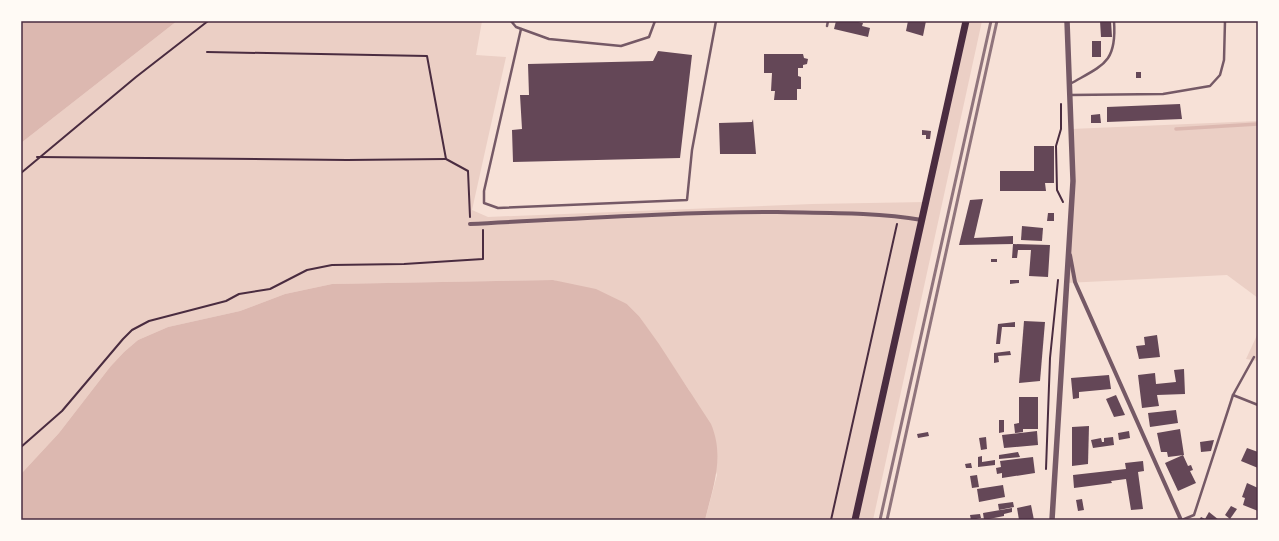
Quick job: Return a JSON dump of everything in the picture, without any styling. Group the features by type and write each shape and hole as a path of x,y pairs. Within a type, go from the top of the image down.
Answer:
{"main road":[{"path":"855,520 966,21"}],"street":[{"path":"1052,520 1073,181 1067,21"},
{"path":"470,224 729,212 808,212 898,216 922,220"},
{"path":"1069,247 1075,282 1182,520"}],"lane":[{"path":"511,21 516,27 549,39 621,46 649,37 655,21"},
{"path":"521,29 484,191 484,203 498,208 687,200 692,150 716,21"},
{"path":"827,26 828,21"},
{"path":"1069,85 1099,67 1108,59 1115,42 1114,21"},
{"path":"1070,95 1163,94 1210,86 1220,75 1223,64 1225,21"},
{"path":"1182,520 1194,515 1233,395 1254,357"},
{"path":"1233,395 1258,405"}],"path":[{"path":"21,173 38,157 136,77 208,21"},
{"path":"207,52 427,56 446,159"},
{"path":"1061,105 1061,129 1056,146 1057,190 1063,201 1063,209"},
{"path":"38,157 339,160 446,159 468,171 470,224"},
{"path":"831,520 898,216"},
{"path":"21,447 62,411 132,330 150,321 226,301 239,294 270,288 307,270 332,265 404,264 483,258 483,223"},
{"path":"1046,471 1050,358 1058,279"}],"shaded area":[{"path":"21,21 177,21 21,143"},
{"path":"177,21 482,21 476,55 506,57 472,210 488,217 812,204 926,202 966,21 982,21 873,520 705,520 717,475 689,390 639,316 627,304 553,280 332,284 285,294 240,311 168,327 138,340 124,352 110,367 59,433 21,474 21,143"},
{"path":"1258,121 1258,298 1227,275 1066,283 1073,181 1071,129"},
{"path":"553,280 596,289 627,304 639,316 659,344 711,424 717,448 717,460 714,484 705,520 21,520 21,474 59,433 110,367 138,340 168,327 240,311 285,294 332,284"},
{"path":"1258,333 1258,361 1246,359"}],"building":[{"path":"836,21 854,21 863,23 862,26 870,28 868,37 834,29"},
{"path":"908,21 926,21 923,36 906,31"},
{"path":"1100,21 1111,21 1112,37 1101,37"},
{"path":"1092,41 1101,41 1101,57 1092,57"},
{"path":"658,51 692,55 680,158 513,162 512,130 522,129 520,95 529,95 528,64 653,61"},
{"path":"764,54 803,54 804,58 808,59 807,64 803,65 803,68 798,68 798,76 801,77 801,89 797,89 797,100 774,100 775,91 771,91 772,73 764,73"},
{"path":"1136,72 1141,72 1141,78 1136,78"},
{"path":"1180,104 1182,119 1107,122 1107,107"},
{"path":"1100,114 1101,123 1091,123 1091,115"},
{"path":"753,119 756,154 720,154 719,123 752,122"},
{"path":"922,130 931,131 930,139 926,139 926,135 922,135"},
{"path":"1034,146 1054,146 1054,183 1045,183 1046,191 1000,191 1000,171 1034,171"},
{"path":"983,199 974,238 1013,236 1013,244 959,245 970,200"},
{"path":"1048,213 1054,213 1054,221 1047,221"},
{"path":"1022,226 1043,228 1042,241 1021,240"},
{"path":"1013,244 1050,245 1048,277 1029,276 1031,250 1018,250 1017,258 1012,258"},
{"path":"991,259 997,259 997,262 991,262"},
{"path":"1010,280 1019,280 1019,283 1010,284"},
{"path":"1024,321 1045,322 1040,381 1019,383"},
{"path":"1015,322 1015,327 1002,327 1000,344 996,344 998,324"},
{"path":"1157,335 1160,357 1139,359 1136,346 1145,345 1144,337"},
{"path":"1010,351 1011,355 998,356 999,362 994,363 994,353"},
{"path":"1184,369 1185,394 1157,395 1159,406 1142,408 1138,375 1155,373 1156,384 1176,382 1174,370"},
{"path":"1109,375 1111,389 1079,392 1079,398 1073,399 1071,378"},
{"path":"1116,395 1125,415 1114,417 1106,399"},
{"path":"1019,397 1038,397 1038,429 1023,429 1023,432 1015,433 1014,424 1019,423"},
{"path":"1176,410 1178,423 1150,427 1148,413"},
{"path":"999,420 1004,420 1004,432 999,433"},
{"path":"1089,426 1088,464 1072,466 1072,427"},
{"path":"1180,429 1184,455 1168,457 1167,452 1161,452 1157,433"},
{"path":"1037,431 1038,445 1004,448 1002,435"},
{"path":"1129,431 1130,438 1119,440 1118,433"},
{"path":"928,432 929,436 918,438 917,434"},
{"path":"986,437 987,449 981,450 979,438"},
{"path":"1113,437 1114,445 1093,448 1091,440 1101,438 1102,442 1104,442 1104,438"},
{"path":"1214,440 1211,451 1201,452 1200,442"},
{"path":"1247,448 1258,452 1258,468 1241,461"},
{"path":"1018,452 1020,457 999,459 999,455"},
{"path":"1183,455 1188,466 1191,465 1193,470 1190,471 1196,483 1178,491 1165,463"},
{"path":"982,456 982,462 995,460 995,465 978,467 978,457"},
{"path":"1033,457 1035,473 1002,478 1002,473 997,474 996,468 1001,467 1000,461"},
{"path":"1143,461 1144,471 1138,472 1143,509 1131,510 1126,479 1111,481 1112,483 1074,488 1073,475 1126,469 1125,463"},
{"path":"971,463 972,468 966,468 965,464"},
{"path":"977,475 979,487 972,488 970,476"},
{"path":"1247,483 1258,488 1258,511 1243,505 1245,498 1242,497"},
{"path":"1003,485 1005,497 979,502 977,489"},
{"path":"1082,499 1084,510 1078,511 1076,500"},
{"path":"1013,502 1014,507 999,510 998,504"},
{"path":"1031,505 1034,520 1019,520 1017,508"},
{"path":"1231,506 1237,509 1230,519 1225,515"},
{"path":"1012,508 1012,512 1004,514 1004,516 984,520 983,513"},
{"path":"1209,512 1219,520 1199,520 1201,517 1205,519"},
{"path":"980,514 981,518 971,520 970,515"}],"waterway":[{"path":"1176,129 1258,124"}],"railway":[{"path":"880,520 991,21"},
{"path":"887,520 997,21"}]}
